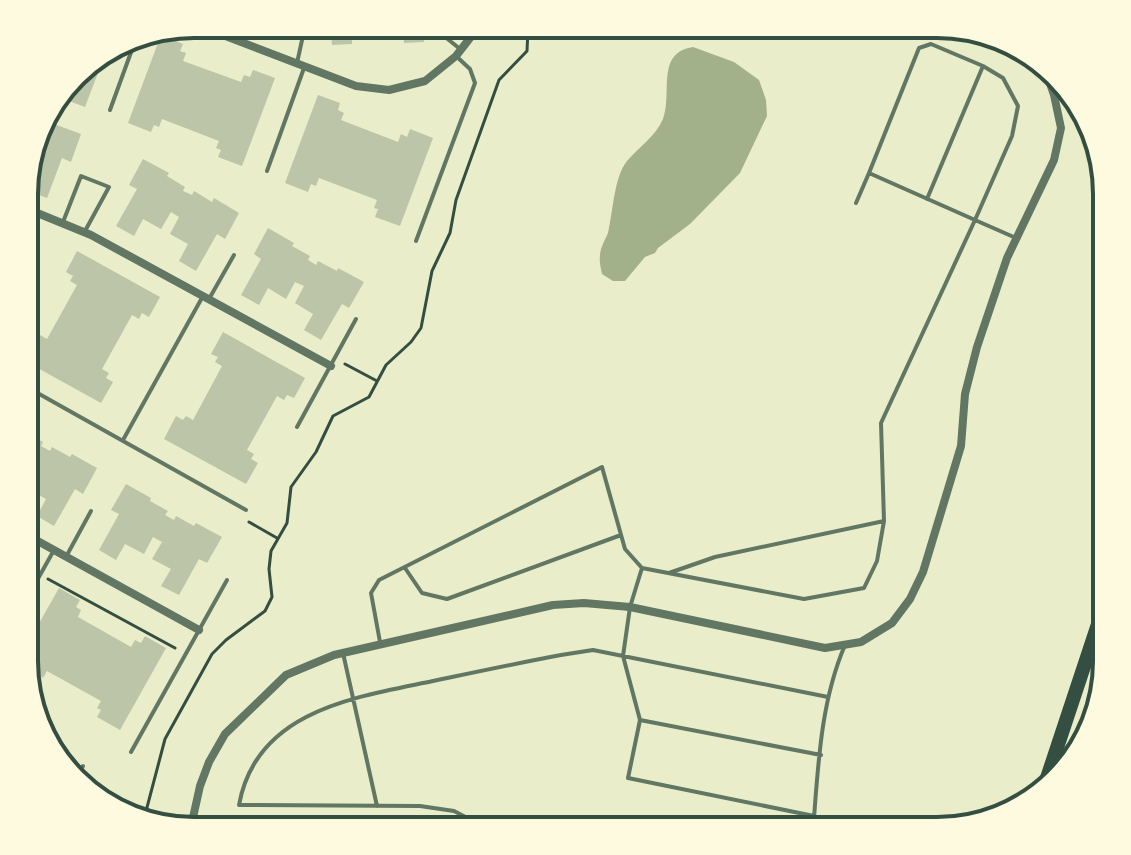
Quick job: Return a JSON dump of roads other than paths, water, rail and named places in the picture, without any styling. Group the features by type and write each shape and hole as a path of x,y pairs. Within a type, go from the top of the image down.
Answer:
{"highway":[{"path":"1050,768 1093,639"}],"street":[{"path":"231,38 356,86 389,90 425,81 459,53 470,38"},
{"path":"193,817 209,762 225,734 286,675 343,653 553,605 584,603 630,607 825,648 861,642 892,623 910,599 923,572 961,446 965,394 977,347 1007,258 1054,160 1061,128 1052,89"},
{"path":"38,213 85,232 331,366"},
{"path":"38,541 199,630"}],"lane":[{"path":"267,171 301,65 303,38"},
{"path":"416,241 475,83 470,69 446,38"},
{"path":"381,644 371,593 379,580 602,467 625,549 642,568 804,599 864,588 877,561 884,521 881,423 1012,136 1018,106 1003,78 931,44 919,48 856,203"},
{"path":"110,110 131,51"},
{"path":"927,199 983,66"},
{"path":"869,173 1017,238"},
{"path":"63,222 81,176 109,187 85,232"},
{"path":"123,440 234,255"},
{"path":"297,427 356,319"},
{"path":"38,393 246,510"},
{"path":"65,557 91,511"},
{"path":"668,573 715,557 884,521"},
{"path":"404,567 422,593 447,599 621,535"},
{"path":"38,578 54,550"},
{"path":"642,568 630,607 623,656 640,720 628,778 814,816 831,678 845,645"},
{"path":"131,752 227,580"},
{"path":"466,817 454,811 420,806 239,805 243,785 254,764 291,726 318,709 352,698 561,655 593,650 828,697"},
{"path":"343,653 377,806"},
{"path":"640,720 821,755"}]}
